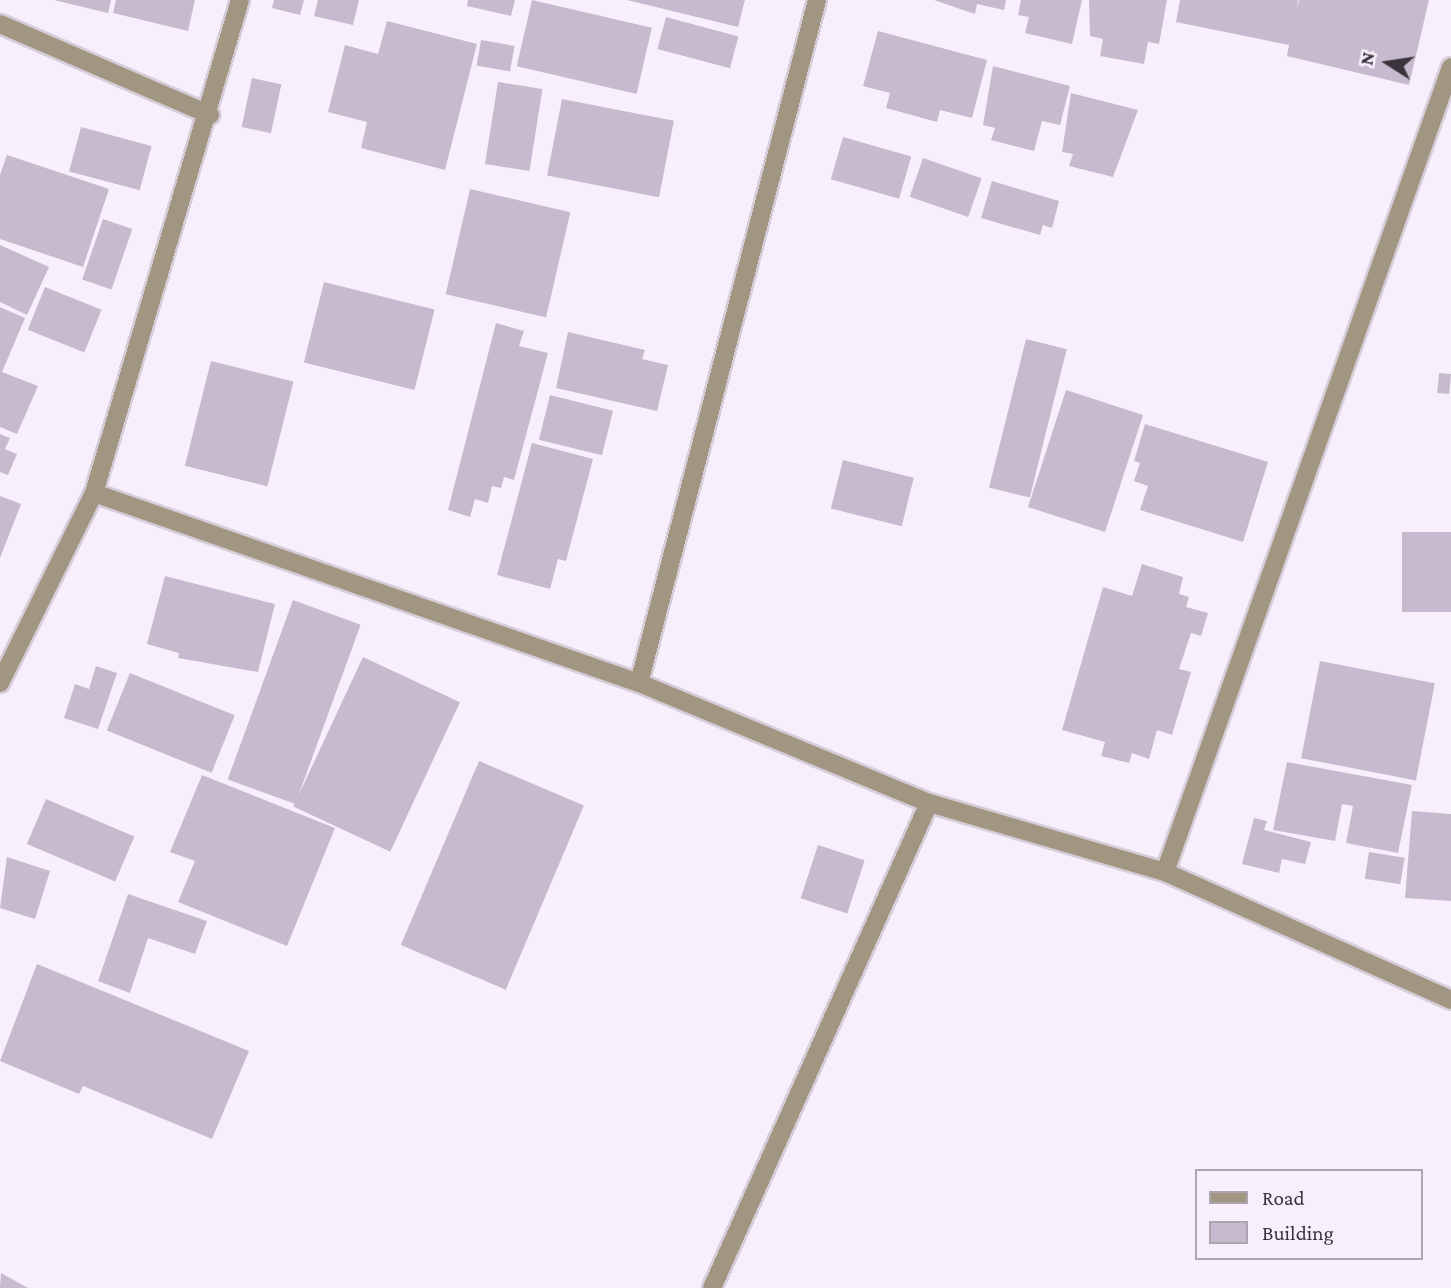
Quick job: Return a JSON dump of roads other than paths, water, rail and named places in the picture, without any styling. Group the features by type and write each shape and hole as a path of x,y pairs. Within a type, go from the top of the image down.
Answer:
{"street":[{"path":"0,683 94,494 210,115 240,0"},
{"path":"639,683 817,0"},
{"path":"0,24 210,115"},
{"path":"1164,872 1451,67"},
{"path":"94,494 639,683 929,803 1164,872 1451,1000"},
{"path":"712,1288 929,803"}]}
